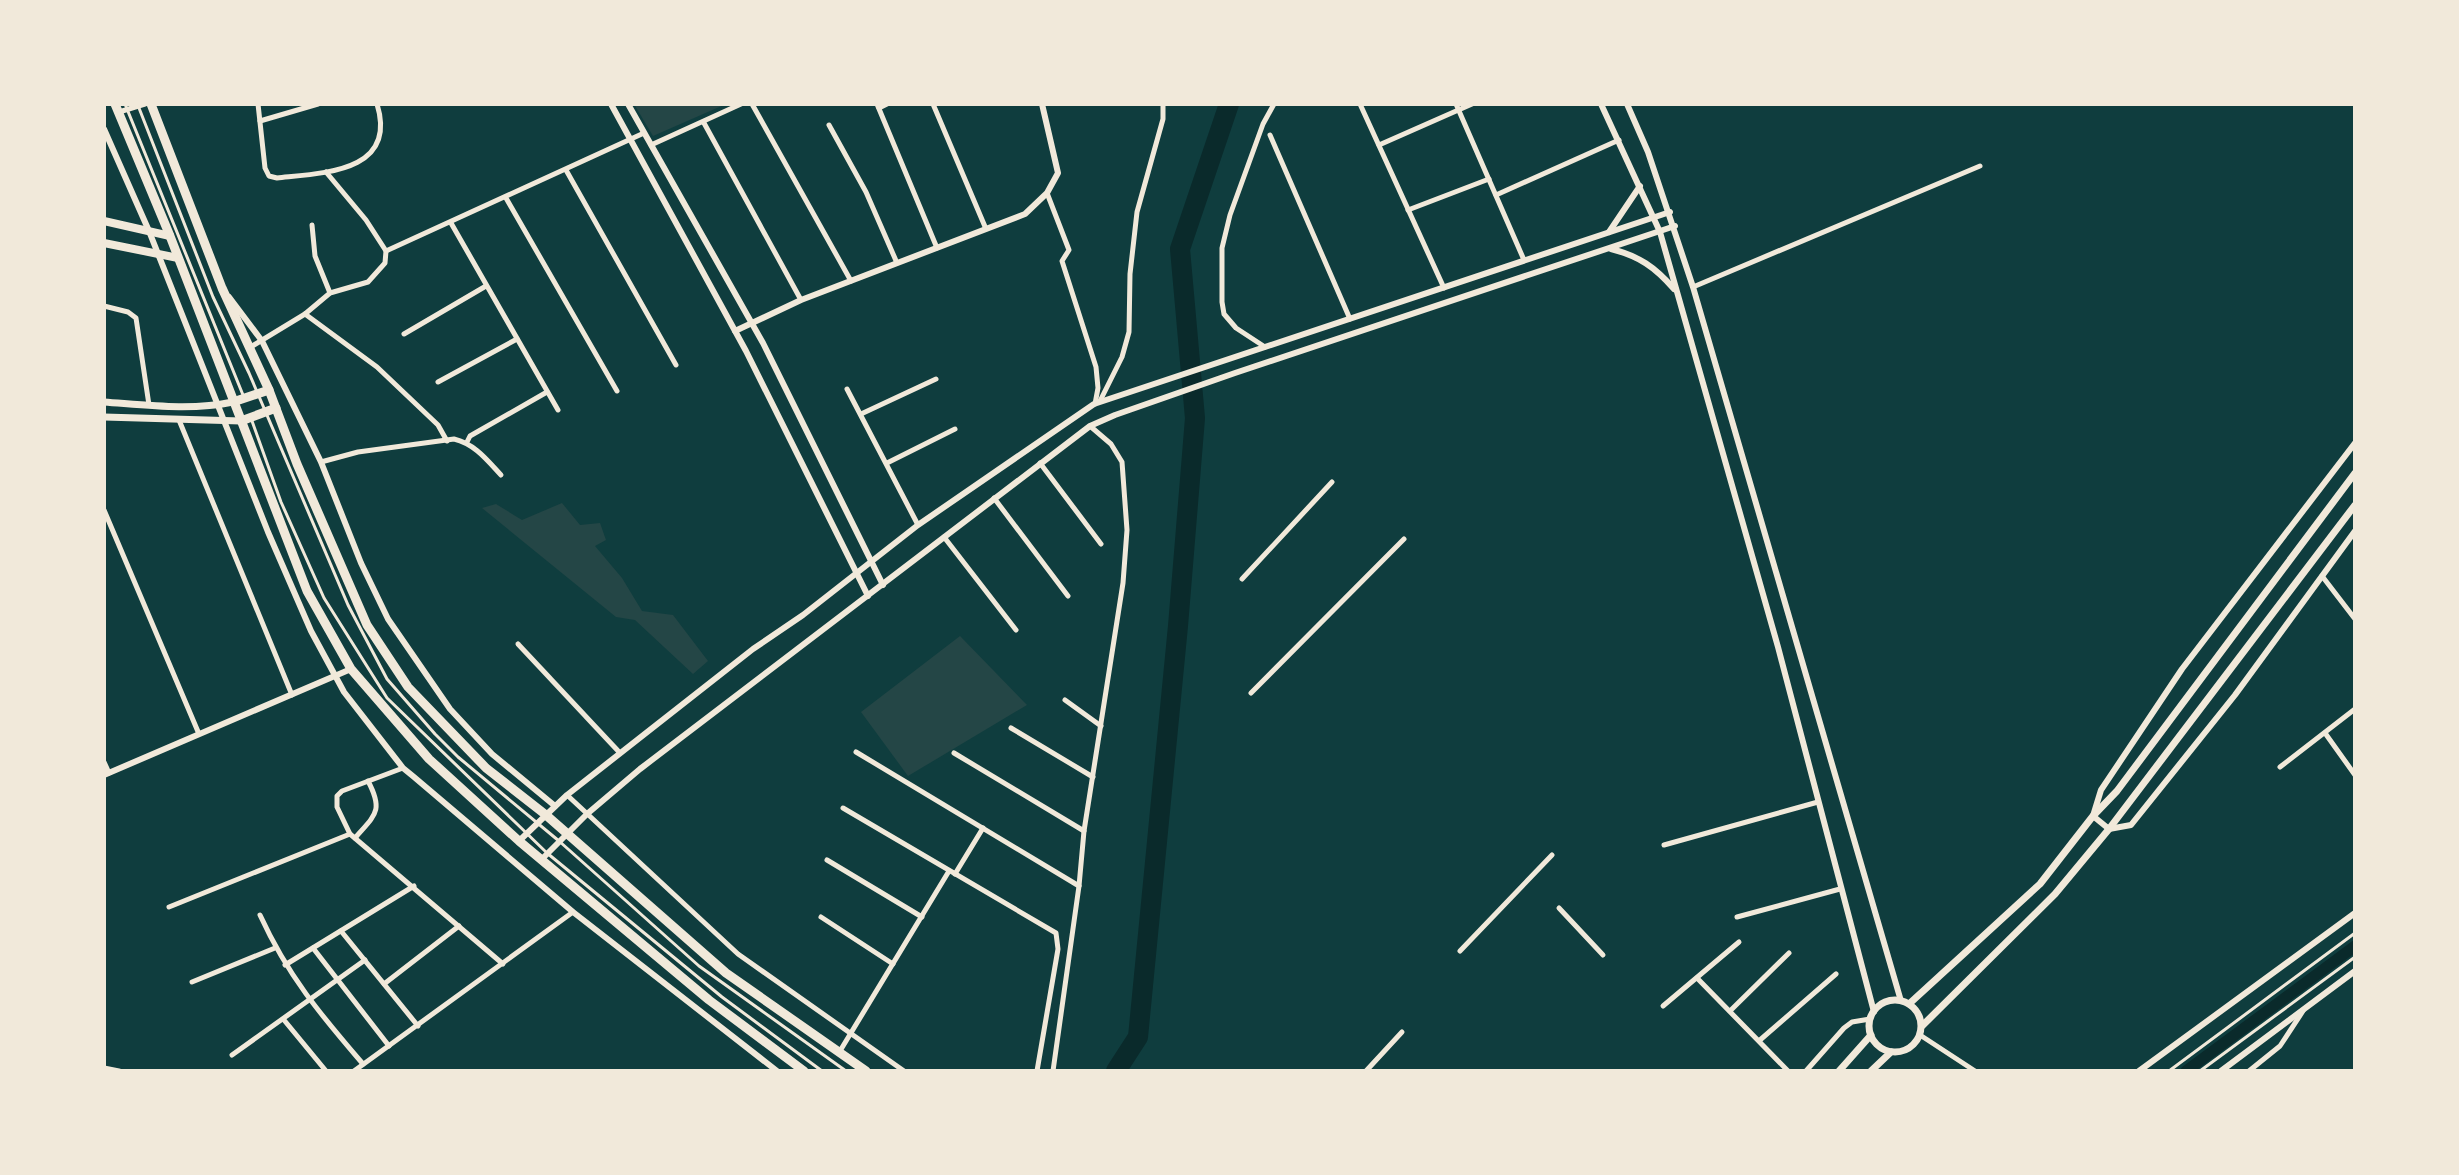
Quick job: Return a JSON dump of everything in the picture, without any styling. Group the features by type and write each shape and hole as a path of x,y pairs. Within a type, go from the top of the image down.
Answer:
{"highway":[{"path":"151,104 222,288 269,390 367,625 408,687 486,768 546,815 562,837 726,973 866,1071"},
{"path":"122,107 233,402 246,420 307,591 351,669 429,759 709,1000 804,1071"},
{"path":"233,402 269,390"},
{"path":"246,420 276,408"}],"main road":[{"path":"104,221 170,236"},
{"path":"104,243 178,258"},
{"path":"104,402 218,406 233,402"},
{"path":"104,417 246,420"},
{"path":"1905,1002 2040,884 2093,816 2117,791 2355,473"},
{"path":"1871,1071 1891,1052 1909,1049 1921,1031 2055,894 2109,829 2355,505"},
{"path":"1891,1052 1876,1043 1871,1035 1872,1016 1886,1002 1905,1002 1916,1010 1921,1031"},
{"path":"1839,1071 1871,1035"}],"street":[{"path":"258,104 263,158 269,176 277,178 346,169 370,154 380,137 382,123 377,104"},
{"path":"260,121 318,104"},
{"path":"611,104 735,331 868,596"},
{"path":"628,104 750,322 883,585"},
{"path":"651,145 741,104"},
{"path":"752,104 851,281"},
{"path":"887,104 878,106 937,248"},
{"path":"933,104 986,229"},
{"path":"735,331 801,300 1025,214 1047,193 1058,173 1042,104"},
{"path":"1097,403 1122,357 1129,332 1130,274 1137,212 1163,119 1163,104"},
{"path":"1265,347 1236,328 1224,314 1222,248 1230,215 1263,124 1274,104"},
{"path":"1360,104 1444,288"},
{"path":"1379,145 1458,107 1472,104"},
{"path":"1601,104 1660,232 1778,647 1872,1016 1844,1028 1806,1071"},
{"path":"1627,104 1675,226 1905,1002"},
{"path":"122,107 141,105"},
{"path":"1458,107 1524,260"},
{"path":"704,123 801,300"},
{"path":"829,125 866,192 897,263"},
{"path":"104,129 149,231 289,584 344,692 403,768 573,912 777,1071"},
{"path":"386,251 644,133"},
{"path":"1270,135 1350,319"},
{"path":"1496,195 1619,140"},
{"path":"1693,287 1980,166"},
{"path":"566,170 676,365"},
{"path":"249,348 305,314 330,293 368,282 385,263 386,251 366,220 326,172"},
{"path":"1408,210 1489,179"},
{"path":"1609,232 1640,186"},
{"path":"1047,193 1069,250 1062,261 1096,367 1097,403"},
{"path":"506,198 617,391"},
{"path":"522,838 567,795 869,561 1097,403 1670,212"},
{"path":"451,223 558,410"},
{"path":"312,225 315,256 330,293"},
{"path":"544,856 640,769 1090,426 1235,373 1675,226"},
{"path":"1610,248 1649,263 1677,291"},
{"path":"404,334 487,286"},
{"path":"222,288 262,341 321,462 361,563 388,619 450,709 492,754 555,806"},
{"path":"104,306 128,312 136,318 149,405"},
{"path":"305,314 377,367 438,425 447,441"},
{"path":"438,382 517,339"},
{"path":"861,414 936,379"},
{"path":"847,389 918,525"},
{"path":"466,442 470,436 547,392"},
{"path":"179,420 292,695"},
{"path":"1053,1071 1084,831 1123,583 1127,530 1122,462 1111,444 1090,426"},
{"path":"887,463 955,429"},
{"path":"321,462 358,452 447,441 466,442 501,475"},
{"path":"2355,443 2182,669 2101,790 2093,816 2109,829 2131,825 2235,695 2355,531"},
{"path":"1040,463 1101,544"},
{"path":"1242,579 1332,482"},
{"path":"994,498 1068,596"},
{"path":"104,510 199,734"},
{"path":"944,537 1016,630"},
{"path":"1251,693 1404,539"},
{"path":"2322,576 2355,619"},
{"path":"2349,610 2355,606"},
{"path":"518,644 620,753"},
{"path":"104,762 106,774 351,669"},
{"path":"1065,700 1101,726"},
{"path":"2280,767 2355,709"},
{"path":"1011,728 1093,777"},
{"path":"2325,733 2355,775"},
{"path":"856,752 1079,886"},
{"path":"954,753 1084,831"},
{"path":"403,768 342,791 336,799 337,807 352,836 503,964"},
{"path":"169,907 352,836 372,818 377,807 377,799 368,781"},
{"path":"567,795 738,954 904,1071"},
{"path":"1664,845 1818,802"},
{"path":"843,808 1056,933 1058,949 1037,1071"},
{"path":"839,1052 922,917 983,828"},
{"path":"1460,951 1552,855"},
{"path":"827,860 922,917"},
{"path":"285,965 414,886"},
{"path":"1737,917 1840,889"},
{"path":"1559,908 1603,955"},
{"path":"354,1071 573,912"},
{"path":"2139,1071 2355,913"},
{"path":"260,915 275,948 309,1002 363,1064"},
{"path":"821,917 893,964"},
{"path":"384,984 459,926"},
{"path":"341,931 418,1026"},
{"path":"1663,1006 1739,942"},
{"path":"192,982 275,948"},
{"path":"313,948 389,1046"},
{"path":"1730,1011 1789,953"},
{"path":"232,1055 365,960"},
{"path":"2221,1071 2355,971"},
{"path":"1760,1040 1836,974"},
{"path":"1697,978 1788,1071"},
{"path":"2249,1071 2280,1046 2304,1010"},
{"path":"284,1020 326,1071"},
{"path":"1921,1031 1975,1071"},
{"path":"1366,1071 1402,1032"},
{"path":"104,1068 119,1071"}],"lane":[{"path":"141,105 213,297 348,605 387,679 435,734 537,824 562,837 717,980 846,1071"},
{"path":"122,107 244,398 246,420 324,598 387,698 522,838"},
{"path":"544,856 722,997 822,1071"},
{"path":"2169,1071 2355,933"},
{"path":"2200,1071 2355,957"}],"shaded area":[{"path":"634,104 726,104 653,136"},
{"path":"562,503 580,525 600,523 606,540 595,546 622,578 642,611 673,615 708,661 693,674 635,620 616,617 482,508 496,504 522,520"},
{"path":"960,636 1027,705 908,776 861,712"}],"waterway":[{"path":"1116,1071 1138,1037 1195,418 1180,249 1229,104"},
{"path":"2186,1071 2355,946"}]}
